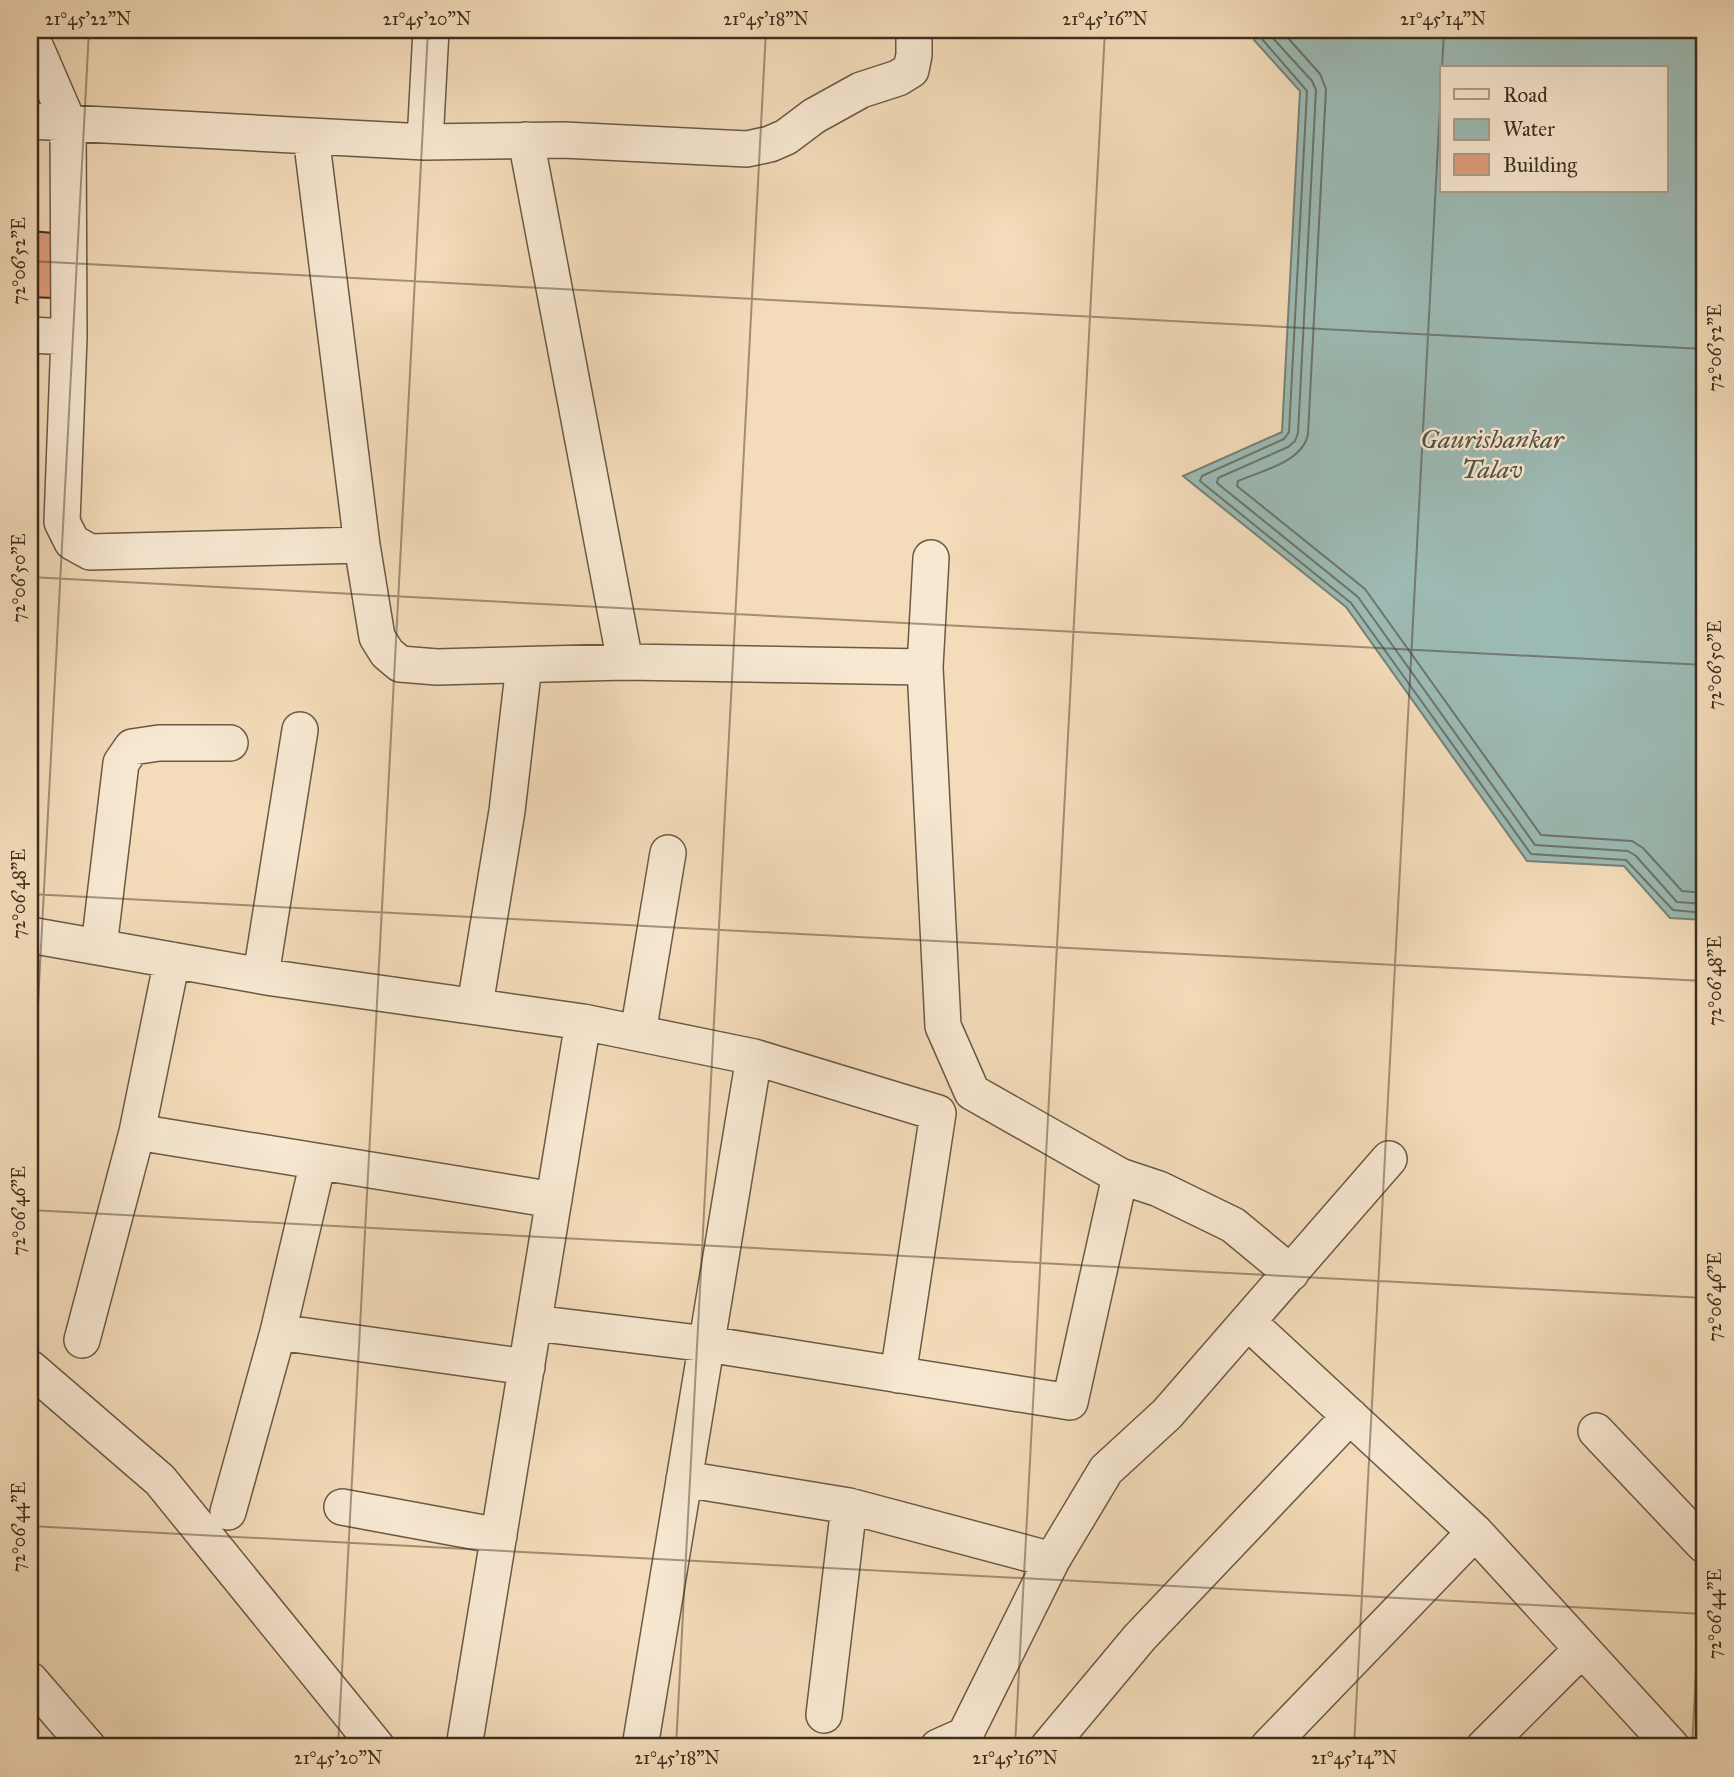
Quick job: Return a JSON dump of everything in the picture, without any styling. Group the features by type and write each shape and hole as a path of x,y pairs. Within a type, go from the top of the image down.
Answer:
{"street":[{"path":"425,142 431,30"},
{"path":"30,121 425,142 563,140 747,149 786,137 814,116 861,90 898,78 911,70 914,30"},
{"path":"30,34 68,122 69,337 62,523 72,542 90,552 362,545"},
{"path":"311,136 362,545 377,637 387,653 400,664 437,667 625,662 926,667"},
{"path":"526,140 625,662"},
{"path":"30,335 69,337"},
{"path":"931,558 926,667 943,1026 972,1092 1119,1176 1159,1189 1233,1225 1291,1273"},
{"path":"475,1005 507,811 524,665"},
{"path":"261,975 300,730"},
{"path":"99,947 121,763 132,747 159,743 230,743"},
{"path":"638,1033 668,853"},
{"path":"30,934 261,975 583,1022 754,1056 938,1113 898,1375"},
{"path":"82,1340 137,1132 172,960"},
{"path":"464,1747 583,1022"},
{"path":"640,1747 754,1056"},
{"path":"137,1132 554,1200"},
{"path":"959,1743 1052,1560 1106,1470 1167,1414 1389,1159"},
{"path":"228,1512 278,1332 318,1162"},
{"path":"534,1324 706,1344 1070,1402 1119,1176"},
{"path":"1249,1323 1475,1532 1672,1747"},
{"path":"278,1332 527,1367"},
{"path":"33,1378 160,1480 377,1747"},
{"path":"1048,1747 1140,1637 1350,1416"},
{"path":"1596,1431 1704,1545"},
{"path":"684,1479 849,1506 1052,1560"},
{"path":"824,1715 849,1506"},
{"path":"342,1507 499,1536"},
{"path":"1268,1747 1475,1532"},
{"path":"1485,1747 1582,1649"},
{"path":"30,1680 88,1747"}],"water":[{"name":"Gaurishankar Talav","path":"1255,30 1704,30 1704,920 1670,918 1624,866 1527,861 1346,607 1183,476 1282,432 1300,91 1254,40"}],"building":[{"path":"30,231 53,233 53,298 30,297"}]}
